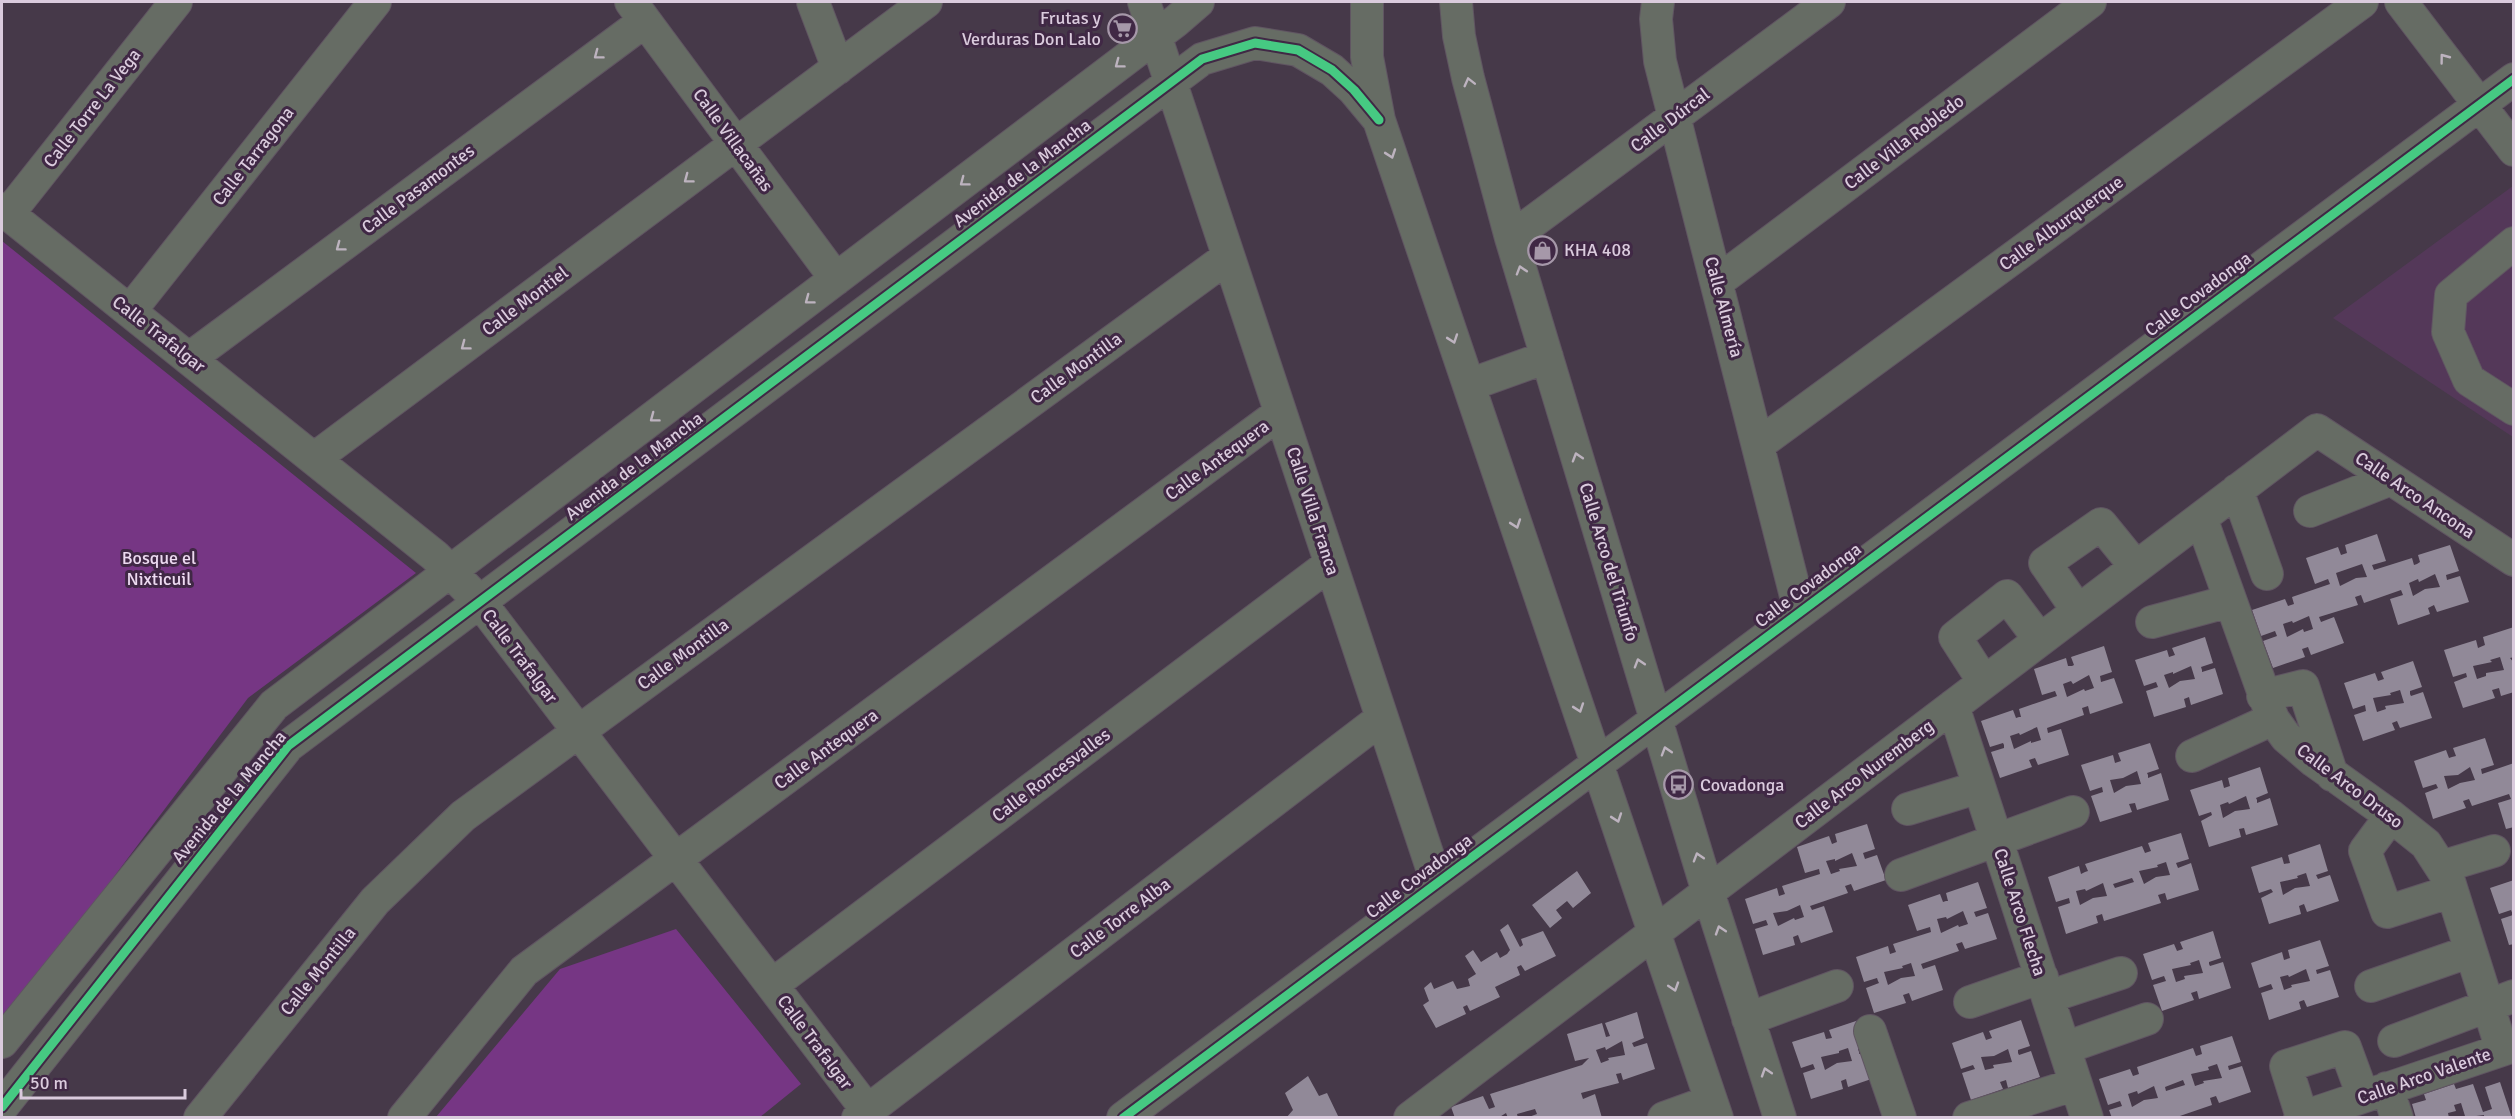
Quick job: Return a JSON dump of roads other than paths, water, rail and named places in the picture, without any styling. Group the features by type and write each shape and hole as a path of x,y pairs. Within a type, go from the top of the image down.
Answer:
{"street":[{"name":"Calle Torre La Vega","path":"5,211 176,2"},
{"name":"Calle Tarragona","path":"130,311 375,2"},
{"path":"813,2 838,68"},
{"name":"Calle Montiel","path":"315,458 926,2"},
{"name":"Calle Villa Franca","path":"1144,2 1437,883"},
{"name":"Avenida de la Mancha","path":"2,1042 274,705 452,572 1198,2"},
{"path":"1343,2 1367,57"},
{"path":"1367,2 1367,57 1379,120 1714,1109 1664,1118"},
{"name":"Calle Arco del Triunfo","path":"1456,2 1459,36 1468,78 1511,238 1708,892 1780,1118"},
{"name":"Calle Almería","path":"1658,2 1656,19 1660,61 1760,444 1800,612"},
{"name":"Calle Dúrcal","path":"1511,238 1829,2"},
{"name":"Calle Villa Robledo","path":"1717,282 2090,2"},
{"name":"Calle Alburquerque","path":"1760,444 2361,2"},
{"path":"2401,2 2514,150"},
{"name":"Calle Villacañas","path":"638,11 836,279"},
{"name":"Calle Pasamontes","path":"190,358 638,11"},
{"name":"Avenida de la Mancha","path":"2,1107 288,746 1202,59 1255,43 1298,50 1332,70 1354,90 1379,120"},
{"name":"Calle Covadonga","path":"1123,1118 2514,79"},
{"name":"Calle Trafalgar","path":"5,211 315,458 452,572 480,603 576,732 772,985 865,1115"},
{"path":"2514,243 2451,295 2448,332 2469,380 2514,409"},
{"name":"Calle Montilla","path":"200,1118 375,901 463,816 1228,257"},
{"path":"1469,385 1547,357"},
{"name":"Calle Antequera","path":"404,1118 524,971 1280,413"},
{"name":"Calle Arco Ancona","path":"2317,430 2514,560"},
{"name":"Calle Arco Nuremberg","path":"1425,1112 1655,932 2317,430"},
{"path":"2310,511 2391,479"},
{"path":"2237,490 2267,574"},
{"name":"Calle Arco Druso","path":"2201,518 2268,707 2286,737 2332,775 2391,816 2426,844 2446,879 2471,951 2501,1000 2508,1048"},
{"path":"2078,611 2045,563 2101,524 2136,567"},
{"name":"Calle Roncesvalles","path":"772,985 1330,564"},
{"path":"1984,682 1955,637 2007,596 2040,640"},
{"path":"2152,622 2230,601"},
{"path":"2192,756 2303,686 2332,775"},
{"name":"Calle Arco Flecha","path":"1953,706 2088,1118"},
{"name":"Calle Torre Alba","path":"865,1115 1382,718"},
{"path":"1908,808 1979,787"},
{"path":"1901,875 2073,812"},
{"path":"2391,816 2365,851 2387,912 2494,851"},
{"path":"2371,986 2471,951"},
{"path":"1970,1002 2121,973"},
{"path":"1748,1019 1837,986"},
{"path":"2394,1041 2501,1000"},
{"path":"2065,1048 2147,1019"},
{"path":"1870,1031 1900,1118"},
{"path":"2301,1117 2286,1066 2345,1047 2375,1092 2397,1118"},
{"name":"Calle Arco Valente","path":"2301,1117 2508,1048"},
{"path":"1969,1118 2076,1084"}],"place":[{"name":"Frutas y Verduras Don Lalo","path":"1122,28"},
{"name":"KHA 408","path":"1543,250"},
{"name":"Covadonga","path":"1679,785"}],"park label":[{"name":"Bosque el Nixticuil","path":"159,568"}]}
